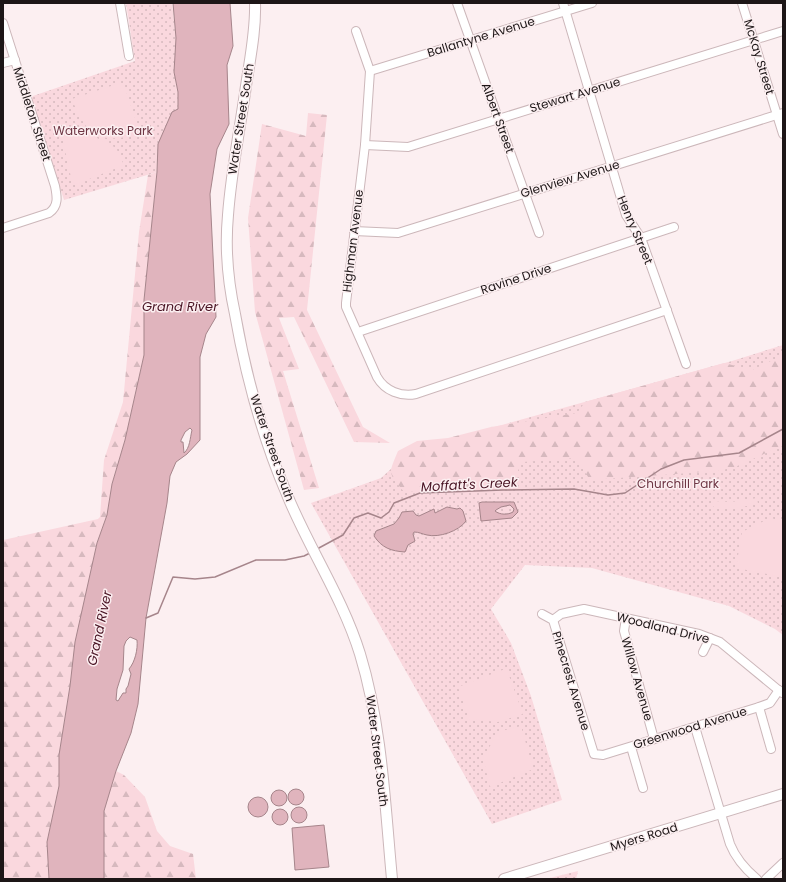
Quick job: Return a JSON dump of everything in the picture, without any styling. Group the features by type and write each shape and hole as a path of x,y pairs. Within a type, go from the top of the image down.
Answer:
{"main road":[{"name":"Water Street South","path":"255,3 254,36 233,169 228,216 228,265 234,313 256,409 288,499 350,626 360,653 369,686 379,746 392,879"},
{"name":"Myers Road","path":"504,879 783,794"}],"street":[{"path":"120,3 128,56"},
{"name":"Albert Street","path":"457,3 539,233"},
{"name":"Ballantyne Avenue","path":"370,71 470,41 564,7 592,3"},
{"name":"McKay Street","path":"742,3 780,114 783,134"},
{"name":"Henry Street","path":"564,7 626,215 641,238 686,364"},
{"name":"Middleton Street","path":"3,24 55,186 57,198 56,205 49,213 3,228"},
{"name":"Highman Avenue","path":"356,31 370,71 365,145 346,307 381,383 387,389 395,393 409,395 667,310"},
{"name":"Stewart Avenue","path":"365,145 408,147 783,31"},
{"path":"3,64 15,60"},
{"name":"Glenview Avenue","path":"354,231 398,233 780,114"},
{"name":"Ravine Drive","path":"358,332 674,227"},
{"name":"Woodland Drive","path":"553,620 561,614 584,609 698,634 720,642 781,692"},
{"name":"Pinecrest Avenue","path":"542,614 553,620 594,754"},
{"name":"Willow Avenue","path":"626,618 624,632 654,739"},
{"path":"703,652 710,638"},
{"name":"Greenwood Avenue","path":"594,754 603,754 759,707 770,703 781,692"},
{"path":"759,707 771,749"},
{"path":"695,727 728,838 735,855 747,870 757,879"},
{"path":"631,746 643,788"},
{"path":"766,879 783,862"}],"green space":[{"name":"Waterworks Park","path":"126,3 172,3 176,38 174,72 178,92 178,110 158,144 157,172 64,200 30,97 135,61"},
{"path":"120,83 124,85 140,133 127,137 105,137 89,129 77,111 72,99"},
{"path":"308,113 327,115 307,310 363,427 390,443 354,442 294,317 279,318 299,369 283,371 319,488 304,490 255,312 248,218 262,124 306,136"},
{"path":"80,129 116,148 124,165 77,184 72,182 61,132"},
{"path":"157,172 144,300 144,355 125,440 112,484 107,515 97,543 73,667 59,755 59,786 47,842 49,879 3,879 3,540 98,519 100,517 104,460 123,402 139,232 148,175"},
{"name":"Churchill Park","path":"783,345 783,635 775,629 729,606 592,568 525,565 491,609 511,643 531,696 562,800 492,824 311,503 381,478 412,450 732,361"},
{"path":"783,355 783,446 735,467 718,471 590,480 576,458 522,462 510,488 404,492 392,477 391,469 398,451 417,441 448,438 491,427 577,413 585,402 724,363 752,370"},
{"path":"757,498 758,504 747,506 726,508 714,507 712,505 715,501 726,502"},
{"path":"770,518 783,521 783,577 736,568 742,532"},
{"path":"505,669 507,670 523,714 498,722 469,719 458,687"},
{"path":"521,726 532,765 531,770 490,787 483,758 498,732"},
{"path":"116,771 124,775 145,797 157,831 170,846 193,854 196,879 104,879 104,811"},
{"path":"578,871 576,879 546,879"}],"water":[{"name":"Grand River","path":"173,3 230,3 233,46 227,65 229,124 217,149 210,194 216,317 206,334 200,357 200,440 187,454 176,462 170,476 167,503 146,618 138,704 131,733 116,771 104,811 104,879 49,879 47,842 59,786 59,755 70,686 75,642 97,543 107,515 112,484 125,440 144,355 144,300 157,172 158,144 172,112 178,109 178,92 174,72 176,38","holes":["190,428 192,430 190,443 184,453 183,442 181,442 181,440 185,432","130,637 137,640 136,651 133,663 129,669 131,674 126,693 123,693 118,701 116,700 117,689 123,670 124,646"]},
{"path":"514,502 518,512 512,518 481,521 479,503","holes":["510,505 514,509 513,512 506,514 495,511 501,507"]},
{"path":"447,507 457,509 460,508 463,511 466,521 463,525 454,531 443,535 432,536 414,532 413,534 415,541 408,545 405,552 387,548 374,536 376,531 394,524 402,512 413,511 419,516 434,509 435,513"},
{"path":"296,789 303,794 304,797 299,804 296,805 289,800 288,797 293,790"},
{"path":"279,790 285,792 287,798 285,804 279,806 273,804 271,798 273,792"},
{"path":"258,797 265,800 268,807 265,814 258,817 251,814 248,807 251,800"},
{"path":"299,807 305,809 307,815 305,821 299,823 293,821 291,815 293,809"},
{"path":"280,809 286,811 288,817 286,823 280,825 274,823 272,817 274,811"},
{"path":"324,825 329,867 295,870 292,828"}],"waterway":[{"name":"Moffatt's Creek","path":"317,549 343,535 354,518 368,513 381,518 389,512 394,503 420,493 574,489 608,495 625,493 661,469 684,460 739,453 783,429"},
{"name":"Moffatt's Creek","path":"146,618 158,613 173,577 195,579 215,577 256,560 285,560 304,556 310,553"}]}
